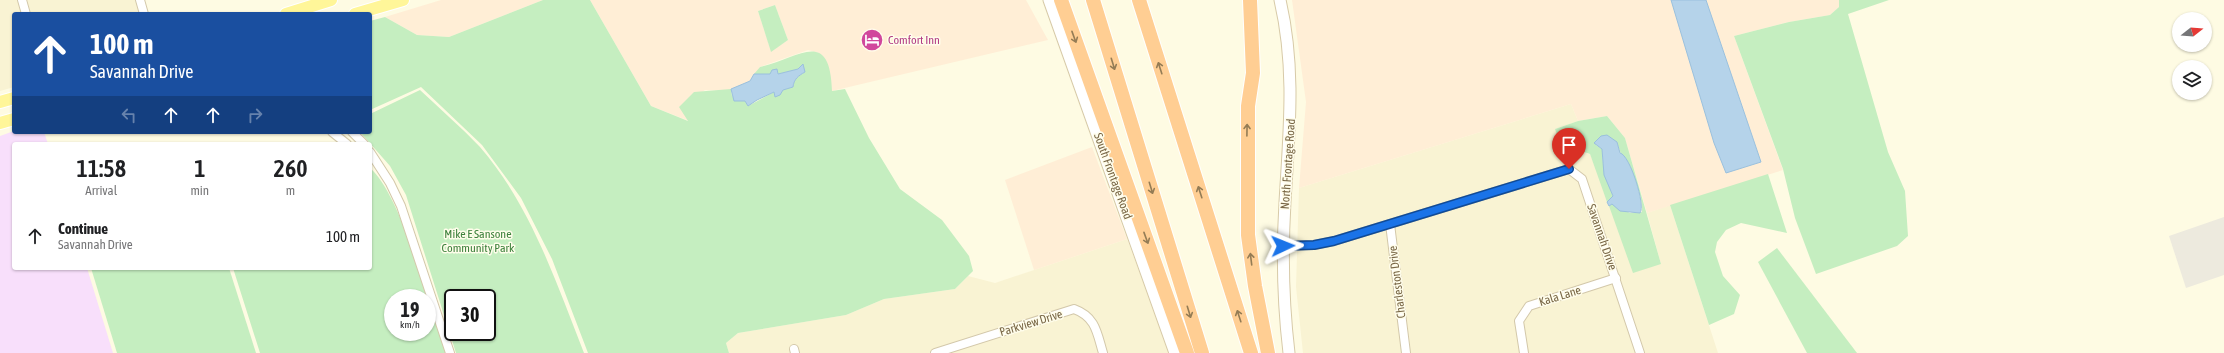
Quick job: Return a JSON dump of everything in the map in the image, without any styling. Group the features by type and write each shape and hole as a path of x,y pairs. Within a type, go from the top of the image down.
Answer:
{"highway":[{"path":"1061,0 1187,353"},
{"path":"1093,0 1202,353"},
{"path":"1139,0 1251,353"},
{"path":"1246,0 1249,96 1247,197 1248,235 1255,286 1268,353"},
{"path":"1249,96 1253,73 1250,0"}],"main road":[{"path":"292,12 331,0"},
{"path":"361,12 381,0"},
{"path":"362,12 403,0"},
{"path":"0,102 12,99"},
{"path":"0,124 12,120"}],"street":[{"path":"22,0 25,12"},
{"path":"140,0 143,12"},
{"name":"South Frontage Road","path":"1049,0 1176,353"},
{"name":"North Frontage Road","path":"1280,0 1288,41 1292,93 1283,246 1284,293 1290,353"},
{"path":"334,134 344,142"},
{"path":"354,134 362,142"},
{"path":"372,155 396,194 405,216 450,353"},
{"path":"372,165 384,174"},
{"name":"Savannah Drive","path":"1390,224 1569,169 1582,179 1640,353"},
{"path":"1283,246 1314,245 1334,241 1390,224"},
{"name":"Charleston Drive","path":"1390,224 1406,353"},
{"name":"Kala Lane","path":"1524,353 1519,321 1529,306 1616,278"},
{"name":"Parkview Drive","path":"935,353 1074,309 1085,314 1093,323 1103,353"}],"shaded area":[{"path":"0,0 17,0 21,12 12,12 12,88 0,91"},
{"path":"27,0 135,0 139,12 30,12"},
{"path":"441,0 543,0 449,37 417,35 385,17"},
{"path":"590,0 1026,0 1048,40 832,91 819,53 808,50 760,67 750,81 739,87 726,91 705,90 680,107 689,121 651,106","holes":["775,5 788,40 771,51 758,11"]},
{"path":"1292,0 1671,0 1726,173 1761,162 1706,0 1839,0 1839,7 1830,15 1789,22 1734,36 1783,170 1647,213 1625,138 1607,116 1578,121 1571,104 1299,188 1306,102"},
{"path":"1571,104 1578,121 1555,129 1572,149 1590,154 1594,164 1661,264 1647,213 1670,205 1718,353 1303,353 1296,287 1299,188"},
{"path":"12,132 12,134 45,134 47,142 12,142 12,270 88,270 113,353 0,353 0,136"},
{"path":"1092,147 1127,239 1034,270 1005,180"},
{"path":"2224,217 2224,275 2186,288 2169,236"},
{"path":"1127,239 1170,353 729,353 726,343 738,333 846,315 884,299 955,289 968,276 995,283"}],"green space":[{"path":"543,0 590,0 651,106 688,121 679,107 694,92 731,89 732,96 745,101 748,106 774,92 793,87 797,78 805,72 798,69 778,74 777,70 770,74 754,74 760,67 799,54 810,52 818,53 825,59 830,71 832,91 845,89 869,138 900,189 942,220 969,256 973,271 955,289 884,299 846,315 738,333 726,343 729,353 588,353 552,259 521,198 482,145 421,87 372,109 372,20 385,17 417,35 449,37"},
{"path":"1839,0 1889,0 1848,14 1888,152 1905,191 1908,236 1897,246 1816,274 1795,218 1783,169 1734,36 1789,22 1830,15 1839,7"},
{"path":"775,5 788,40 771,52 758,11"},
{"name":"Mike E Sansone Community Park","path":"420,90 458,125 480,147 498,170 528,219 552,272 584,353 456,353 452,341 496,341 496,289 444,289 444,315 406,195 390,166 372,146 372,142 369,142 362,134 372,134 372,113"},
{"path":"1607,116 1625,138 1661,264 1633,273 1609,206 1612,204 1630,213 1642,212 1641,202 1636,184 1617,142 1596,145 1602,149 1603,163 1613,197 1607,202 1590,154 1564,143 1557,135 1555,129 1578,121"},
{"name":"Mike E Sansone Community Park","path":"372,170 382,182 393,202 404,227 426,289 384,289 384,341 436,341 436,321 446,353 260,353 234,270 372,270"},
{"path":"1768,174 1787,233 1741,223 1726,230 1717,242 1715,252 1723,276 1740,295 1734,314 1709,325 1670,205"},
{"path":"1777,248 1857,353 1807,353 1758,262"},
{"path":"92,270 230,270 256,353 117,353"}],"water":[{"path":"1671,0 1706,0 1761,162 1726,173 1714,143"},
{"path":"803,64 805,72 797,78 793,87 783,90 780,95 775,97 774,92 748,106 745,101 734,101 731,89 750,81 754,74 770,74 772,70 777,69 778,74 798,69"},
{"path":"1607,135 1617,142 1620,153 1628,162 1632,171 1641,201 1640,213 1620,211 1612,204 1609,206 1607,202 1613,196 1604,175 1602,149 1594,143 1601,136"}],"place":[{"name":"Comfort Inn","path":"872,40"}],"route":[{"path":"1283,246 1314,245 1334,241 1569,169"}]}
